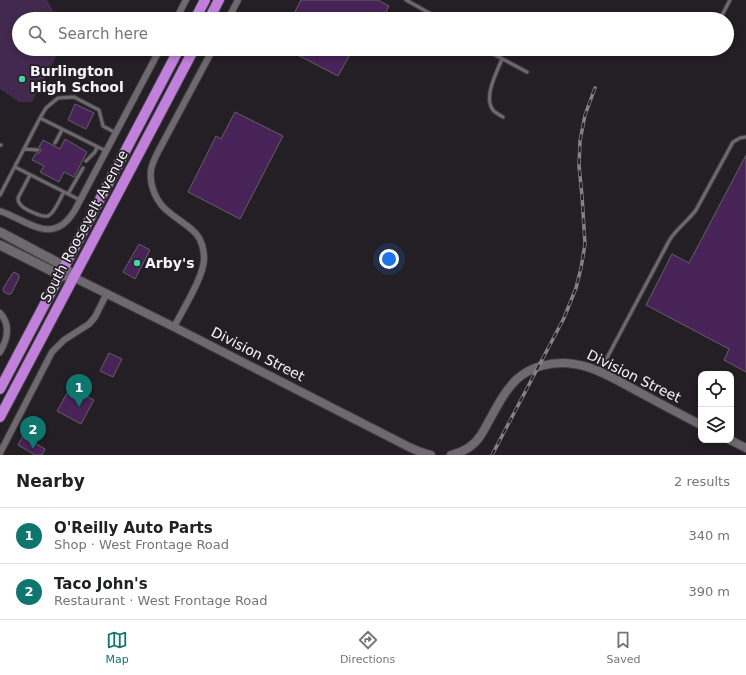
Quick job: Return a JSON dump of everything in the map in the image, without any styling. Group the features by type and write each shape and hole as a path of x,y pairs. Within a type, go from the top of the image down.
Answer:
{"highway":[{"path":"199,12 205,0"},
{"path":"213,12 220,0"},
{"name":"South Roosevelt Avenue","path":"0,389 175,56"},
{"name":"South Roosevelt Avenue","path":"0,417 190,56"}],"main road":[{"name":"Division Street","path":"0,232 73,277"},
{"name":"Division Street","path":"0,245 62,271"}],"street":[{"path":"180,12 186,0"},
{"path":"232,12 238,0"},
{"path":"0,211 38,228 51,229 62,226 67,222 156,56"},
{"path":"174,327 202,271 204,257 199,238 192,228 166,210 159,201 151,180 151,171 159,150 209,56"},
{"name":"Division Street","path":"73,277 416,450 431,455"},
{"path":"0,453 52,352 64,340 93,320 107,294"},
{"path":"0,313 3,316 7,327 6,339 1,348"},
{"name":"Division Street","path":"453,455 466,450 482,435 508,390 517,379 538,366 546,364 566,362 584,365 698,423"},
{"path":"734,442 746,448"}],"lane":[{"path":"406,0 427,12"},
{"path":"724,12 730,0"},
{"path":"497,56 527,72"},
{"path":"502,59 492,82 490,105 496,113 504,117"},
{"path":"0,195 40,118 46,108 58,98 74,97 99,110 103,126 116,133"},
{"path":"40,118 106,152"},
{"path":"55,143 62,130"},
{"path":"600,372 669,240 674,232 696,210 733,142 740,138 746,137"},
{"path":"86,161 95,152 97,147"},
{"path":"24,149 38,150"},
{"path":"15,167 80,200"},
{"path":"68,194 83,168"},
{"path":"30,175 18,198 18,203 33,212 48,216 53,212 64,192"}],"shaded area":[{"path":"0,0 47,0 54,12 12,12 12,56 56,57 32,102 19,102 0,89"}],"building":[{"path":"301,0 378,0 389,6 386,12 295,12"},
{"path":"299,56 349,56 338,76"},
{"path":"75,104 94,113 86,129 68,120"},
{"path":"235,112 283,136 240,219 188,192 216,136 221,139"},
{"path":"65,139 87,152 74,177 64,172 59,182 40,172 44,166 32,160 36,153 41,151 39,147 43,140 60,149"},
{"path":"746,155 746,372 724,360 729,349 646,305 672,254 689,263"},
{"path":"139,244 150,250 135,279 123,272"},
{"path":"14,272 19,275 19,278 11,294 8,294 4,292 3,289"},
{"path":"109,353 122,359 113,377 100,371"},
{"path":"70,388 94,400 81,424 57,411"},
{"path":"23,436 45,449 42,455 35,455 18,445"}],"railway":[{"path":"492,455 564,318 576,288 585,244 579,166 580,141 585,115 595,88"}],"place":[{"name":"Burlington High School","path":"22,79"},
{"name":"Arby's","path":"137,263"},
{"name":"O'Reilly Auto Parts","path":"79,407"},
{"name":"Taco John's","path":"33,449"}]}
